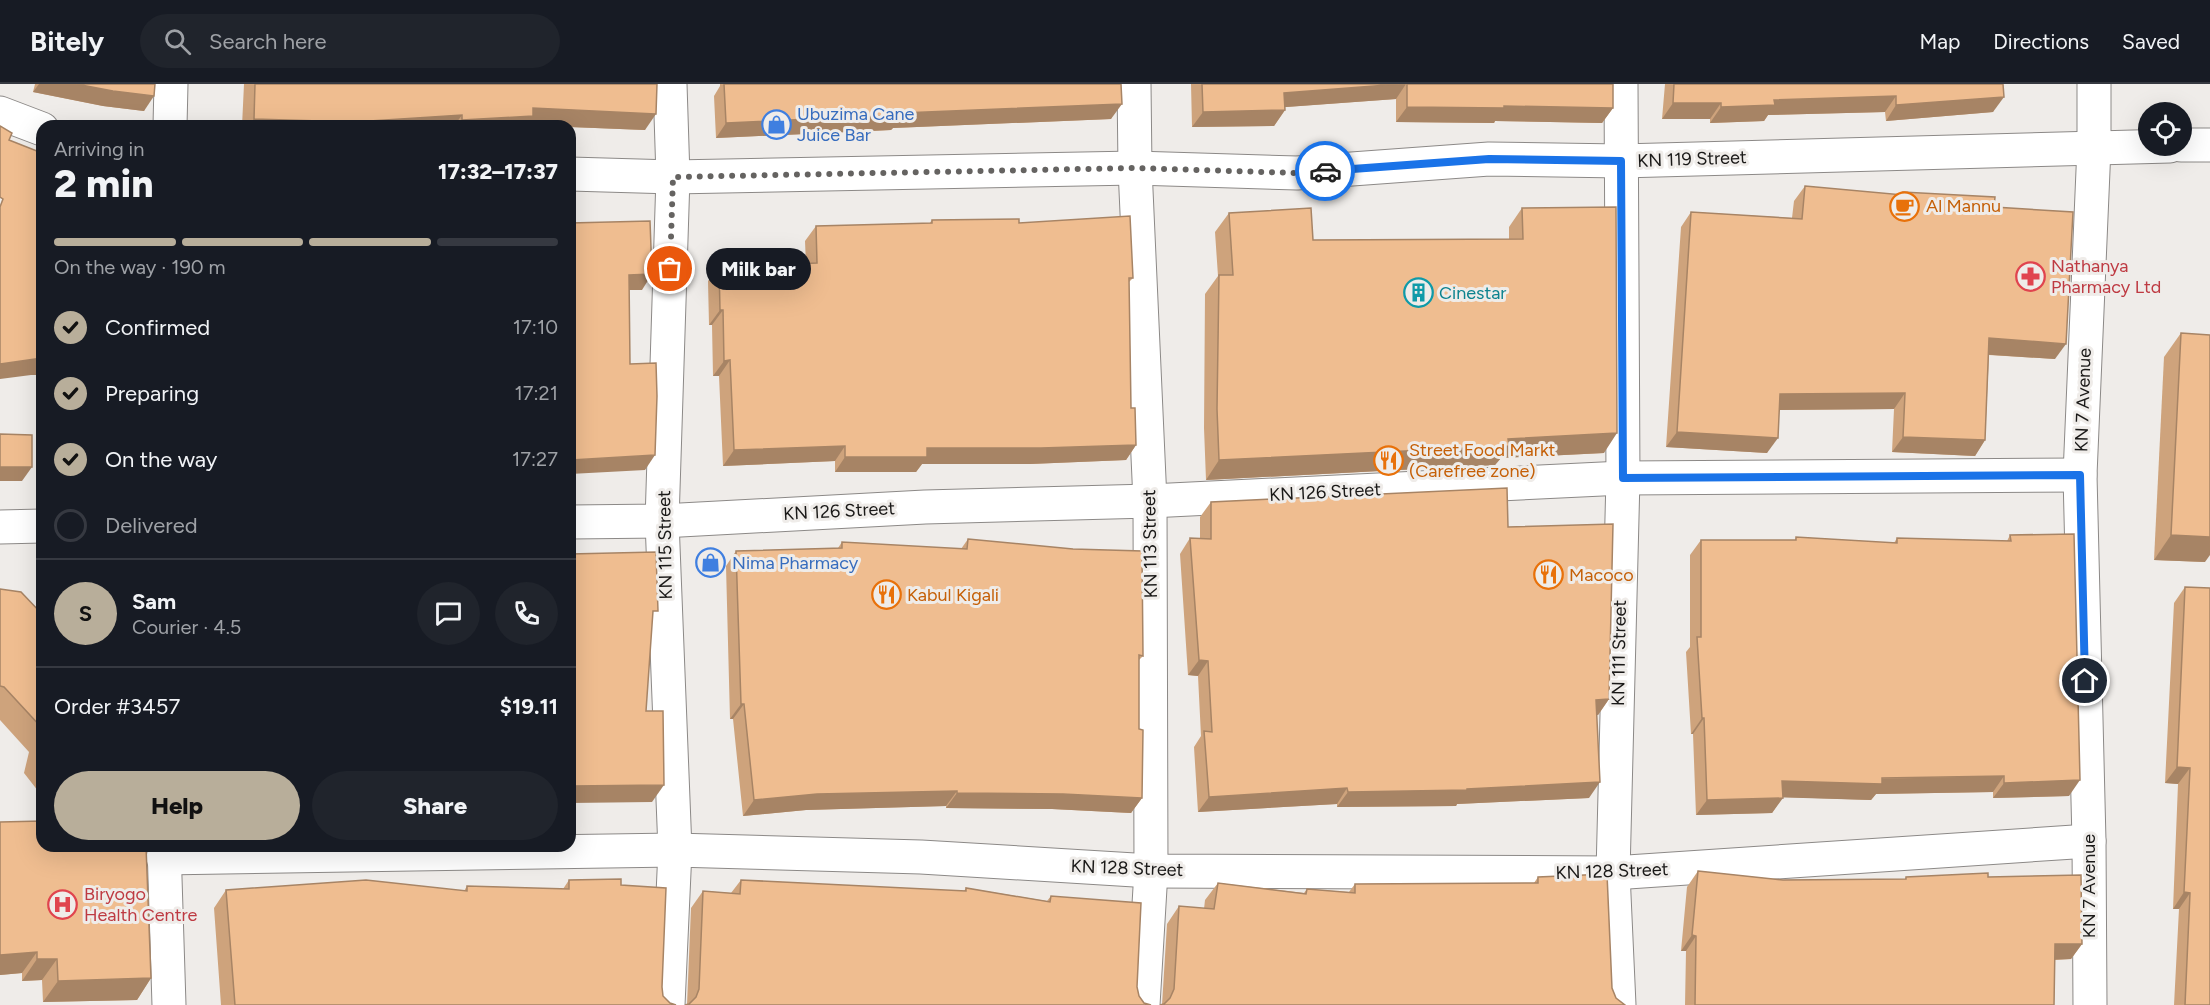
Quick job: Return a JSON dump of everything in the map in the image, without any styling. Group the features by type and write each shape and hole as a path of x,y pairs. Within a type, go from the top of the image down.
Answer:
{"street":[{"path":"170,120 171,84"},
{"name":"KN 115 Street","path":"668,1005 675,850 662,521 673,177 670,84"},
{"name":"KN 113 Street","path":"1134,84 1135,168 1150,501 1151,871 1143,1005"},
{"name":"KN 111 Street","path":"1620,1005 1614,873 1623,478 1621,84"},
{"name":"KN 7 Avenue","path":"2090,1005 2089,841 2080,475 2094,147 2094,84"},
{"path":"0,113 36,127"},
{"path":"2192,145 2210,145"},
{"name":"KN 119 Street","path":"576,174 673,177 1135,168 1297,173 1489,159 1621,161 2138,146"},
{"name":"KN 126 Street","path":"576,522 662,521 925,507 1150,501 1623,478 2080,475"},
{"path":"0,527 36,526"},
{"name":"KN 128 Street","path":"576,850 675,850 921,857 1151,871 1614,873 2089,841"},
{"path":"163,852 169,1005"}],"building":[{"path":"76,84 155,84 154,96"},
{"path":"255,84 657,84 656,114 533,108 533,116 462,120 462,115 385,120 254,119"},
{"path":"724,84 1121,84 1122,104 726,123"},
{"path":"1202,84 1400,84 1284,93 1285,110 1203,112"},
{"path":"1407,84 1613,84 1613,108 1407,107"},
{"path":"1674,84 2003,84 2004,97 1896,105 1896,96 1774,100 1775,105 1721,107 1721,103 1673,103"},
{"path":"0,126 12,133 9,140 36,151 36,359 0,364 0,207 3,199 0,197"},
{"path":"1805,186 1903,195 1903,192 1995,197 1994,207 2073,212 2066,344 1989,338 1985,440 1903,437 1905,393 1780,394 1778,438 1677,432 1691,212 1802,219"},
{"path":"1616,207 1617,433 1508,439 1509,446 1219,460 1217,409 1219,275 1233,275 1229,213 1311,208 1313,240 1523,239 1522,208"},
{"path":"1130,216 1133,278 1129,278 1131,408 1135,408 1136,445 927,448 927,457 845,457 845,446 734,450 730,360 724,361 719,266 817,263 816,226 932,223 932,220 1019,219 1019,223"},
{"path":"650,221 652,274 629,275 630,364 656,363 655,455 576,460 576,223"},
{"path":"2181,333 2210,335 2210,537 2171,535"},
{"path":"0,434 32,435 32,467 0,467"},
{"path":"1507,488 1508,527 1613,524 1609,699 1596,700 1600,782 1467,790 1348,792 1347,788 1209,797 1204,731 1212,732 1208,661 1199,660 1190,538 1211,539 1211,502"},
{"path":"2074,534 2080,780 2004,783 2004,776 1882,778 1882,784 1782,781 1783,798 1707,800 1704,718 1702,718 1697,637 1701,637 1701,540 1796,540 1796,537 1897,543 1897,538 2011,541 2010,535"},
{"path":"968,539 1073,549 1142,551 1143,656 1139,655 1139,729 1143,730 1142,798 1063,794 957,793 957,791 817,794 754,800 744,704 741,704 736,551 842,548 842,542 967,549"},
{"path":"656,552 658,611 653,611 646,711 663,711 664,785 576,786 576,554"},
{"path":"2185,587 2210,588 2210,1005 2185,1005 2190,893 2184,892 2190,768 2177,767"},
{"path":"0,589 21,592 36,608 36,722 4,687 0,686"},
{"path":"36,821 36,852 146,852 151,978 58,981 57,959 37,959 37,952 0,955 0,822"},
{"path":"1698,871 1783,880 1906,879 1906,877 1988,873 1988,877 2081,875 2082,944 2055,944 2054,1005 1695,1005 1696,936 1692,935"},
{"path":"1607,874 1612,988 1616,998 1625,1005 1160,1005 1170,998 1174,989 1179,906 1214,909 1218,883 1306,894 1307,889 1355,893 1355,884 1538,883 1538,877"},
{"path":"621,879 621,885 666,888 662,987 663,996 676,1005 235,1005 226,890 366,880 467,891 467,886 569,889 569,880"},
{"path":"741,880 966,891 966,888 1050,902 1051,896 1141,903 1137,987 1144,1003 1151,1005 685,1005 696,997 699,989 703,891 740,894"}],"way so far":[{"path":"670,269 673,177 1135,168 1297,173 1325,171"}],"place":[{"name":"Ubuzima Cane Juice Bar","path":"776,124"},
{"name":"Al Mannu","path":"1905,206"},
{"name":"Milk bar","path":"670,269"},
{"name":"Nathanya Pharmacy Ltd","path":"2030,276"},
{"name":"Cinestar","path":"1418,293"},
{"name":"Street Food Markt (Carefree zone)","path":"1388,460"},
{"name":"Nima Pharmacy","path":"711,563"},
{"name":"Macoco","path":"1548,575"},
{"name":"Kabul Kigali","path":"886,595"},
{"name":"Biryogo Health Centre","path":"63,904"}],"route":[{"path":"1325,171 1489,159 1621,161 1623,478 2080,475 2085,681"}]}
